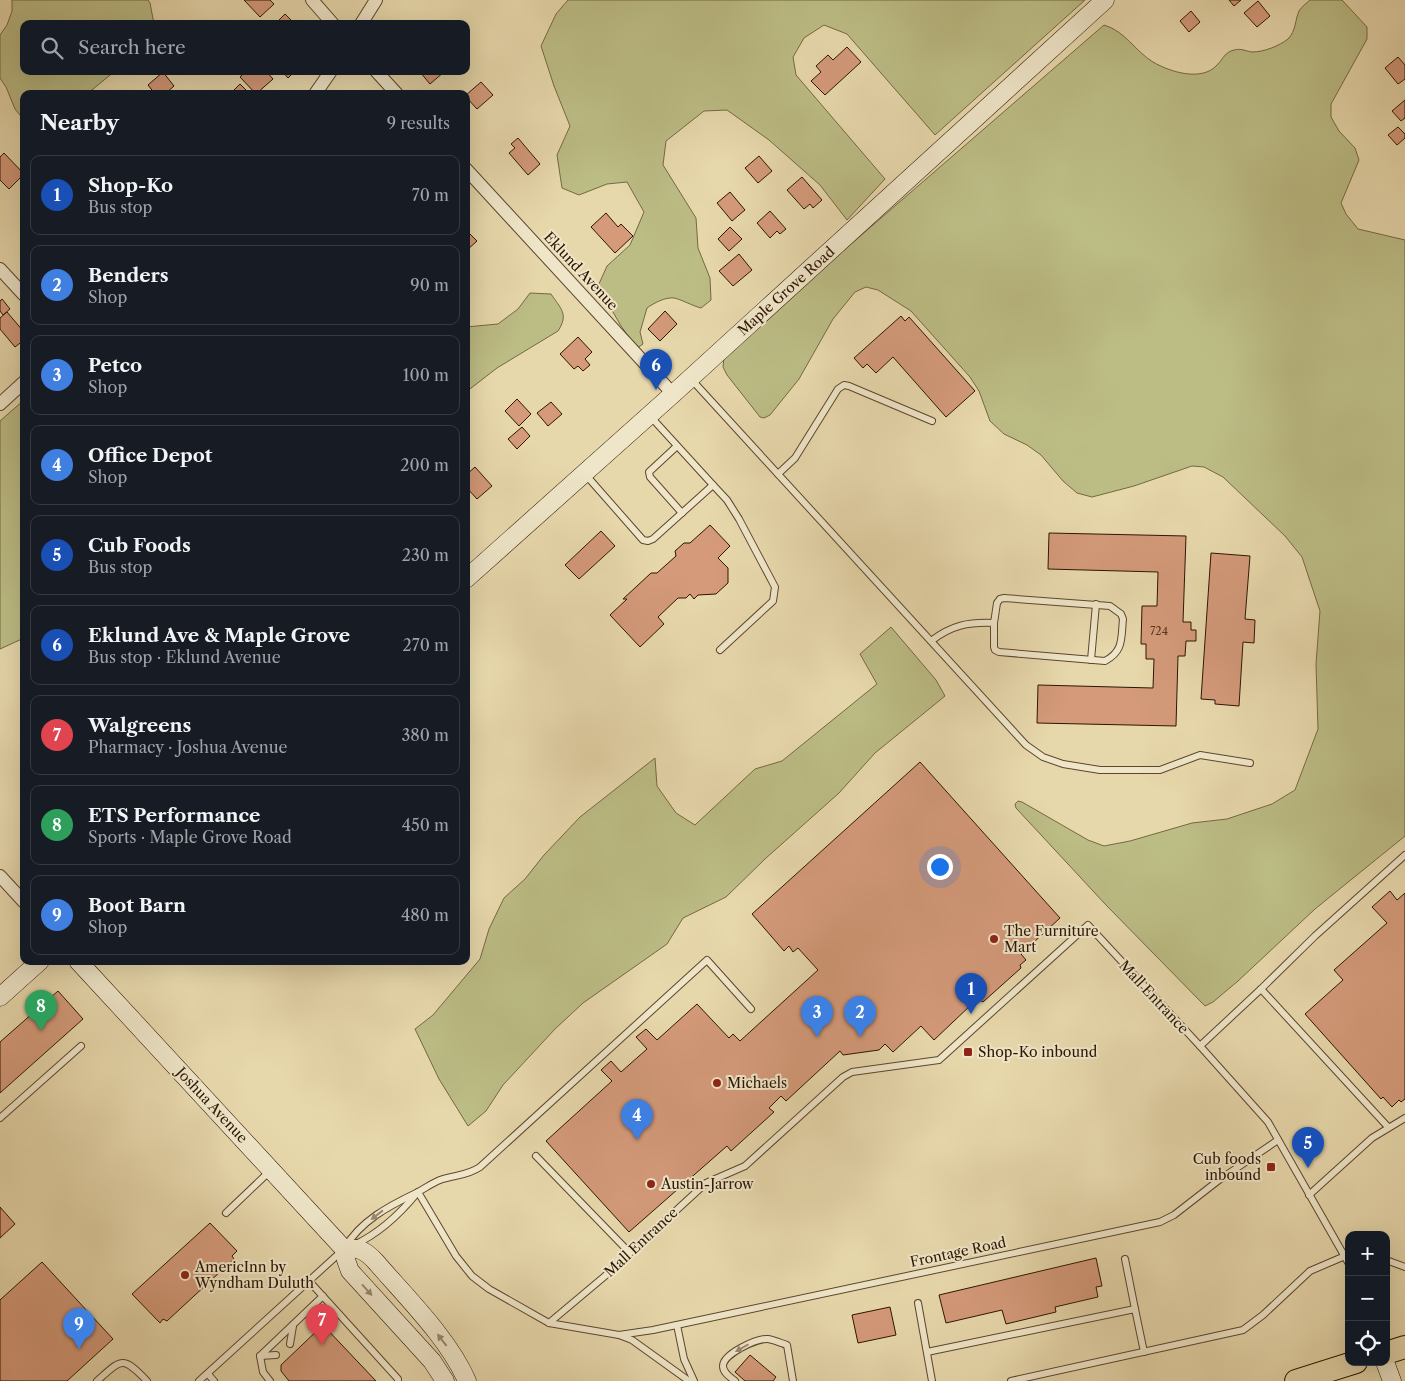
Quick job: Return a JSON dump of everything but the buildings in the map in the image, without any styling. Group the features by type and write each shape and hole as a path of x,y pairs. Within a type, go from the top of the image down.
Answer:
{"highway":[{"path":"1390,1352 1405,1347"},
{"path":"1296,1381 1345,1365"}],"street":[{"path":"312,0 330,20"},
{"path":"364,20 376,0"},
{"name":"Maple Grove Road","path":"470,576 1105,0"},
{"path":"318,90 328,75"},
{"path":"380,75 393,90"},
{"name":"Eklund Avenue","path":"470,173 673,394"},
{"path":"0,269 20,291"},
{"path":"0,404 20,386"},
{"path":"0,876 20,898"},
{"path":"0,997 36,965"},
{"name":"Joshua Avenue","path":"82,965 344,1249 347,1264 353,1274 436,1365 445,1381"},
{"path":"344,1249 360,1249 376,1262 444,1342 467,1381"},
{"path":"1386,1366 1392,1381"}],"lane":[{"path":"690,378 1026,745 1043,757 1063,764 1100,770 1160,770 1200,755 1250,763"},
{"path":"778,474 796,458 838,388 844,385 932,421"},
{"path":"650,415 727,500 775,587 773,600 720,650"},
{"path":"677,446 649,472 650,478 682,513"},
{"path":"585,473 643,540 648,541 653,539 713,485"},
{"path":"1000,599 1096,604 1110,606 1118,611 1123,619 1121,643 1116,654 1105,661 999,652 995,650 994,623 996,603 1000,599"},
{"path":"1091,660 1096,604"},
{"path":"931,641 955,626 994,623"},
{"path":"1200,1046 1261,990 1315,936 1405,855"},
{"name":"Mall Entrance","path":"549,1323 605,1276 629,1252 706,1184 745,1166 843,1077 852,1072 940,1060 1088,925 1268,1122 1345,1256"},
{"path":"200,1381 344,1249 354,1234 375,1216 439,1180 469,1174 480,1167 707,960 752,1009"},
{"path":"1261,990 1388,1127"},
{"path":"0,1118 81,1046"},
{"path":"1309,1195 1372,1138 1405,1118"},
{"name":"Frontage Road","path":"619,1335 677,1325 1160,1222 1174,1215 1219,1180 1278,1140"},
{"path":"536,1156 629,1252"},
{"path":"226,1212 272,1170"},
{"path":"344,1249 363,1241 383,1228 400,1213 418,1192"},
{"name":"Frontage Road","path":"418,1192 448,1244 472,1276 489,1289 549,1323 619,1335 638,1343 689,1381"},
{"path":"1011,1381 1243,1330 1263,1315 1310,1271 1345,1256"},
{"path":"1125,1259 1144,1352"},
{"path":"1390,1261 1405,1266"},
{"path":"309,1281 398,1381"},
{"path":"260,1356 324,1296"},
{"path":"918,1304 932,1381"},
{"path":"927,1352 1135,1309"},
{"path":"677,1325 684,1359 694,1381"},
{"path":"290,1344 293,1326"},
{"path":"735,1381 725,1373 723,1366 726,1359 752,1342 767,1339 787,1345 793,1381"},
{"path":"260,1356 276,1355"},
{"path":"260,1356 263,1372 270,1381"},
{"path":"98,1381 117,1364 124,1362 131,1365 147,1381"},
{"path":"208,1374 214,1381"}],"green space":[{"path":"12,0 148,0 153,20 20,20 20,75 110,75 92,90 20,90 20,115 15,109 0,78 0,35 7,25 12,11"},
{"path":"568,0 1085,0 935,135 847,34 824,25 804,38 793,57 796,75 885,179 847,220 820,185 769,140 727,110 704,111 666,141 663,165 696,218 698,248 710,278 711,300 701,308 674,298 656,302 647,308 640,332 643,344 637,348 621,326 598,286 607,266 630,245 644,212 627,182 607,184 579,195 562,188 557,155 570,126 541,46 556,14"},
{"path":"1310,0 1342,0 1367,27 1367,39 1331,104 1331,117 1339,131 1355,148 1359,160 1341,203 1346,214 1358,229 1405,240 1405,836 1315,909 1238,981 1213,1002 1205,1006 1106,905 1016,808 1015,804 1018,801 1022,802 1088,840 1104,846 1130,841 1192,823 1227,819 1272,804 1295,790 1318,729 1316,664 1320,611 1302,557 1285,536 1223,477 1204,467 1192,466 1134,486 1092,497 1077,493 1063,481 1041,455 1027,445 1004,434 990,421 979,391 970,377 911,311 878,290 866,287 855,292 833,319 799,379 770,415 764,418 760,417 727,375 723,367 724,358 836,257 1104,25 1124,36 1153,62 1177,72 1195,74 1211,70 1231,51 1239,49 1252,52 1261,51 1284,42 1293,33 1299,11"},
{"path":"530,293 551,294 561,308 563,320 558,331 497,368 470,389 470,327 498,324 518,309"},
{"path":"20,404 20,640 0,649 0,421"},
{"path":"891,627 936,680 945,696 875,753 839,793 765,859 726,897 683,918 667,944 583,1003 555,1029 503,1085 486,1111 468,1126 439,1079 415,1029 433,1015 480,959 489,929 504,898 525,879 544,855 580,817 655,758 657,786 676,813 695,825 755,769 782,761 877,684 860,654"}],"place":[{"name":"Eklund Ave & Maple Grove","path":"656,390"},
{"name":"The Furniture Mart","path":"994,939"},
{"name":"Shop-Ko","path":"971,1014"},
{"name":"ETS Performance","path":"41,1031"},
{"name":"Petco","path":"817,1037"},
{"name":"Benders","path":"860,1037"},
{"name":"Shop-Ko inbound","path":"968,1052"},
{"name":"Michaels","path":"717,1083"},
{"name":"Office Depot","path":"637,1140"},
{"name":"Cub foods inbound","path":"1271,1167"},
{"name":"Cub Foods","path":"1308,1168"},
{"name":"Austin-Jarrow","path":"651,1184"},
{"name":"AmericInn by Wyndham Duluth","path":"185,1275"},
{"name":"Walgreens","path":"322,1345"},
{"name":"Boot Barn","path":"79,1349"}]}
